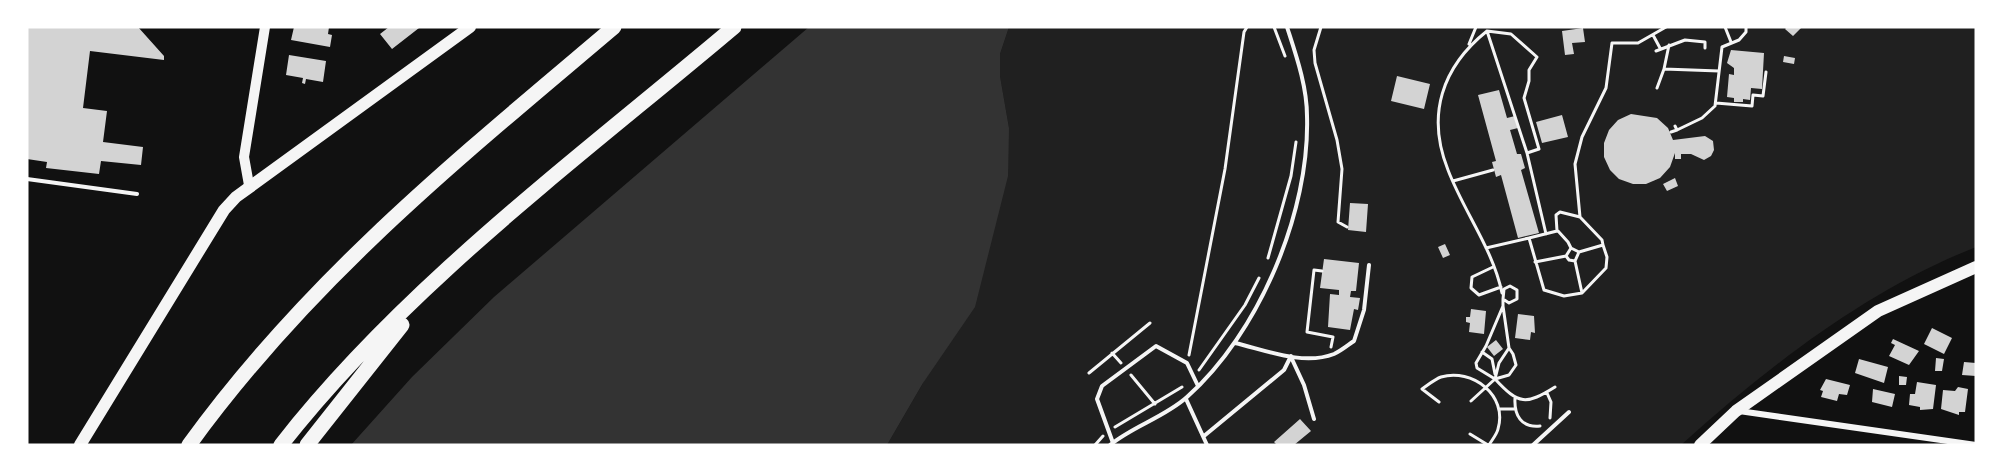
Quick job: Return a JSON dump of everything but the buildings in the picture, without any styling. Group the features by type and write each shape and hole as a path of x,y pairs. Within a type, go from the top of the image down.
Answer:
{"highway":[{"path":"189,445 270,343 366,241 447,168 614,27"},
{"path":"281,445 364,350 442,274 734,27"},
{"path":"306,445 442,274"}],"main road":[{"path":"80,445 224,210 249,185 470,27"},
{"path":"1700,445 1736,411 1878,310 1976,267"}],"street":[{"path":"249,185 245,163 246,144 265,27"},
{"path":"1736,411 1976,445"}],"lane":[{"path":"1197,386 1187,363 1156,346 1102,386 1097,399 1111,444 1186,399 1235,343 1274,271 1288,231 1305,165 1307,113 1297,61 1287,27"},
{"path":"27,179 136,194"},
{"path":"1235,343 1291,357 1309,358 1330,355 1354,341 1364,310 1369,265"},
{"path":"1291,357 1304,385 1314,419"},
{"path":"1204,436 1284,370 1291,357"},
{"path":"1186,399 1206,445"},
{"path":"1533,445 1569,412"}],"path":[{"path":"1187,363 1196,328 1225,169 1244,32 1247,27"},
{"path":"1274,27 1287,59"},
{"path":"1321,27 1314,50 1315,63 1335,130 1342,169 1338,222 1347,227"},
{"path":"1468,46 1476,27"},
{"path":"1471,401 1496,379 1509,375 1516,365 1514,354 1509,348 1501,287 1486,248 1453,181 1441,146 1439,114 1444,86 1451,68 1468,46 1491,27"},
{"path":"1580,217 1575,164 1582,136 1606,88 1612,43 1638,43 1666,27"},
{"path":"1725,27 1731,43"},
{"path":"1671,132 1702,118 1716,103 1722,47 1743,37 1746,27"},
{"path":"1487,30 1527,153 1546,234"},
{"path":"1487,30 1511,34 1537,57 1529,70 1529,81 1524,98 1539,149 1527,153"},
{"path":"1653,35 1660,48"},
{"path":"1656,51 1685,40 1706,42 1706,48"},
{"path":"1657,88 1669,45"},
{"path":"1664,69 1719,71"},
{"path":"1716,103 1752,106 1753,95 1763,96 1766,72"},
{"path":"1266,263 1291,176 1296,132"},
{"path":"1453,181 1493,170"},
{"path":"1529,238 1544,290 1564,296 1582,293 1606,268 1607,257 1602,240 1580,217 1566,213 1558,213 1557,231"},
{"path":"1486,248 1557,231"},
{"path":"1557,231 1569,242 1570,248 1566,256"},
{"path":"1570,248 1579,252 1603,245"},
{"path":"1579,252 1575,261 1582,293"},
{"path":"1535,262 1566,256"},
{"path":"1566,256 1569,260 1575,261"},
{"path":"1493,267 1473,277 1471,288 1479,296 1501,287"},
{"path":"1322,271 1314,270 1306,332 1333,337 1330,355"},
{"path":"1095,445 1107,432 1194,378 1245,305 1261,274"},
{"path":"1502,293 1510,286 1518,293 1515,301 1509,303 1503,299"},
{"path":"1503,306 1476,363 1477,368 1496,379 1515,398 1535,399 1555,387"},
{"path":"1089,373 1150,323"},
{"path":"1496,379 1502,356 1509,348"},
{"path":"1482,352 1492,359 1496,379"},
{"path":"1112,353 1155,404"},
{"path":"1439,402 1422,389 1439,377 1455,374 1471,377 1486,387 1499,405 1499,428 1489,445 1470,434"},
{"path":"1515,398 1514,410 1521,422 1532,427 1541,426 1550,418 1552,408 1546,393"},
{"path":"1499,410 1514,410"}],"shaded area":[{"path":"809,27 1009,27 1000,54 1000,76 1009,128 1008,176 975,307 923,383 887,445 351,445 412,377 494,297"},
{"path":"1009,27 1976,27 1976,247 1895,285 1857,308 1784,359 1681,445 887,445 923,383 1009,128 1000,76 1000,54"}]}
